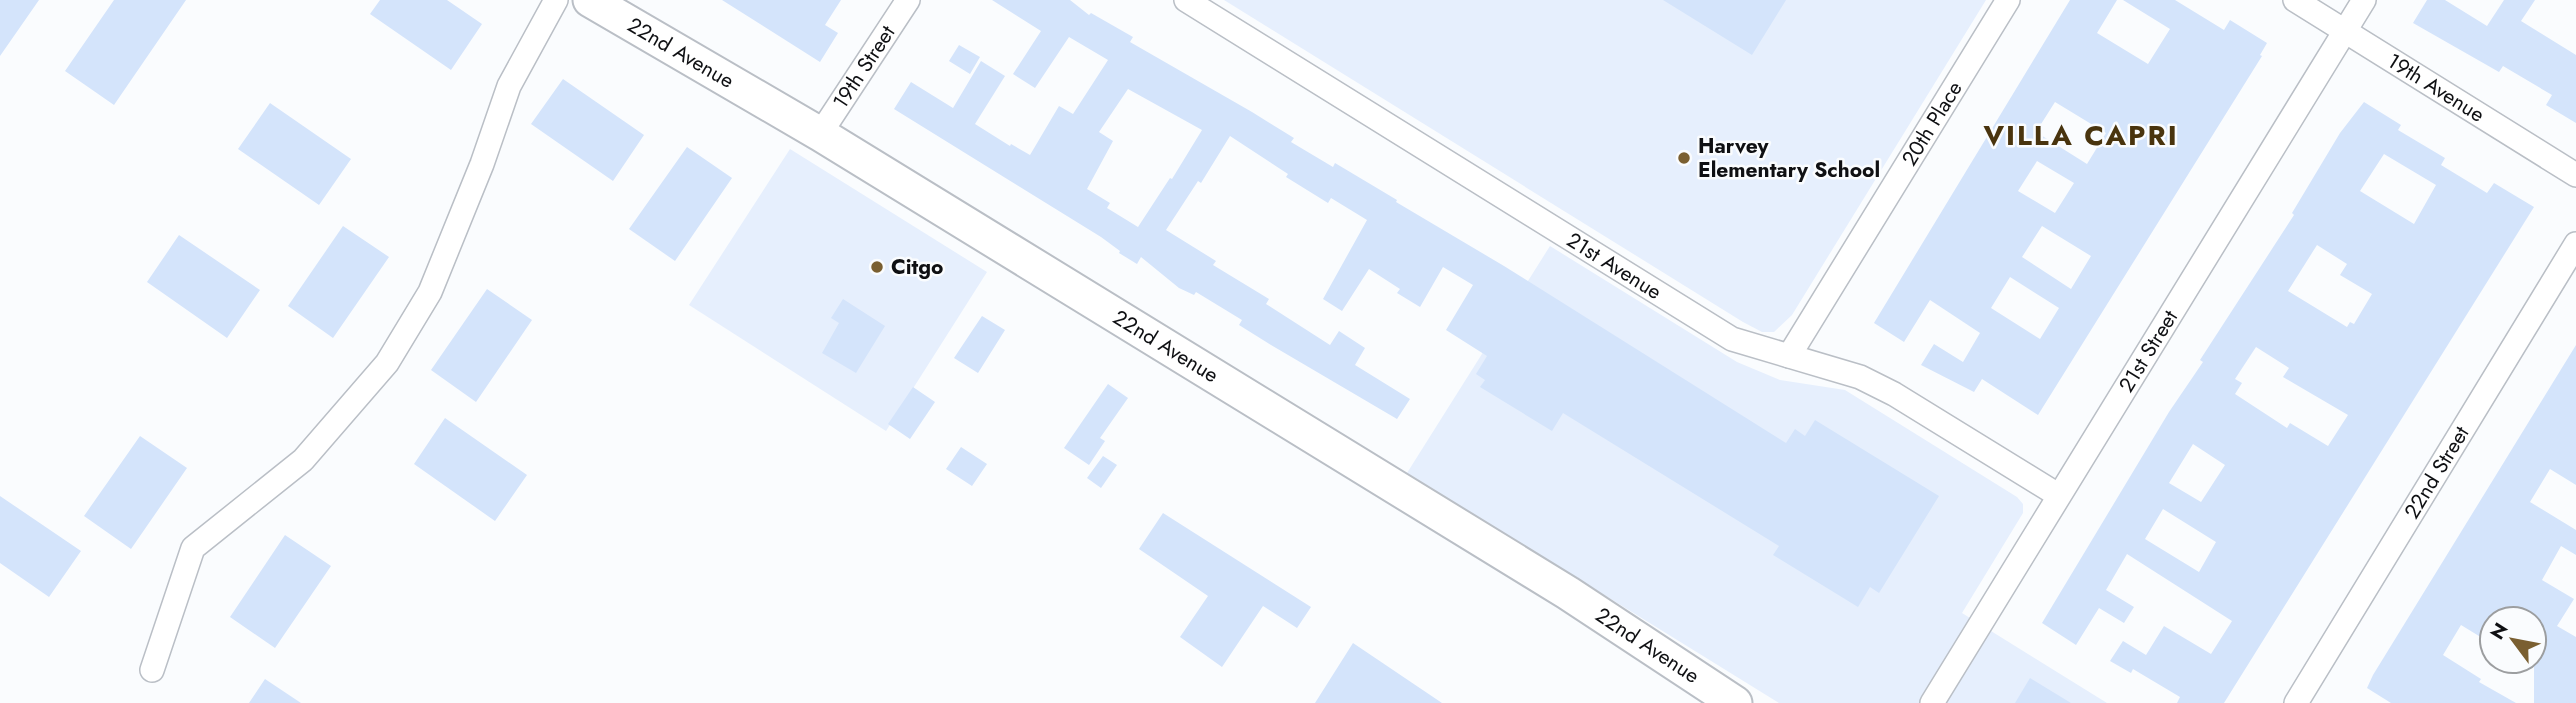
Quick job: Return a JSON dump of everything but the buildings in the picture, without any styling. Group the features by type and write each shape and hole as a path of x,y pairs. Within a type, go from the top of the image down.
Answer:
{"street":[{"path":"152,670 193,548 303,460 387,363 430,292 482,164 509,86 556,0"},
{"name":"22nd Avenue","path":"590,0 820,134 1567,593 1735,703"},
{"name":"19th Street","path":"820,134 908,0"},
{"name":"21st Avenue","path":"1186,0 1732,339 1838,369 1894,394 2058,495"},
{"name":"20th Place","path":"1789,356 2008,0"},
{"name":"19th Avenue","path":"2295,0 2576,175"},
{"name":"21st Street","path":"1932,703 2364,0"},
{"name":"22nd Street","path":"2296,703 2576,244"}],"shaded area":[{"name":"Harvey Elementary School","path":"1224,0 1986,0 1792,315 1774,332 1762,332"},
{"path":"790,149 987,272 886,431 689,305"},
{"path":"1550,246 1737,362 1780,380 1845,390 2017,497 2023,504 2023,513 1962,613 2107,703 1779,703 1407,473"}],"place":[{"name":"Harvey Elementary School","path":"1684,158"},
{"name":"Citgo","path":"877,267"}],"district":[{"name":"VILLA CAPRI","path":"2081,135"}]}
